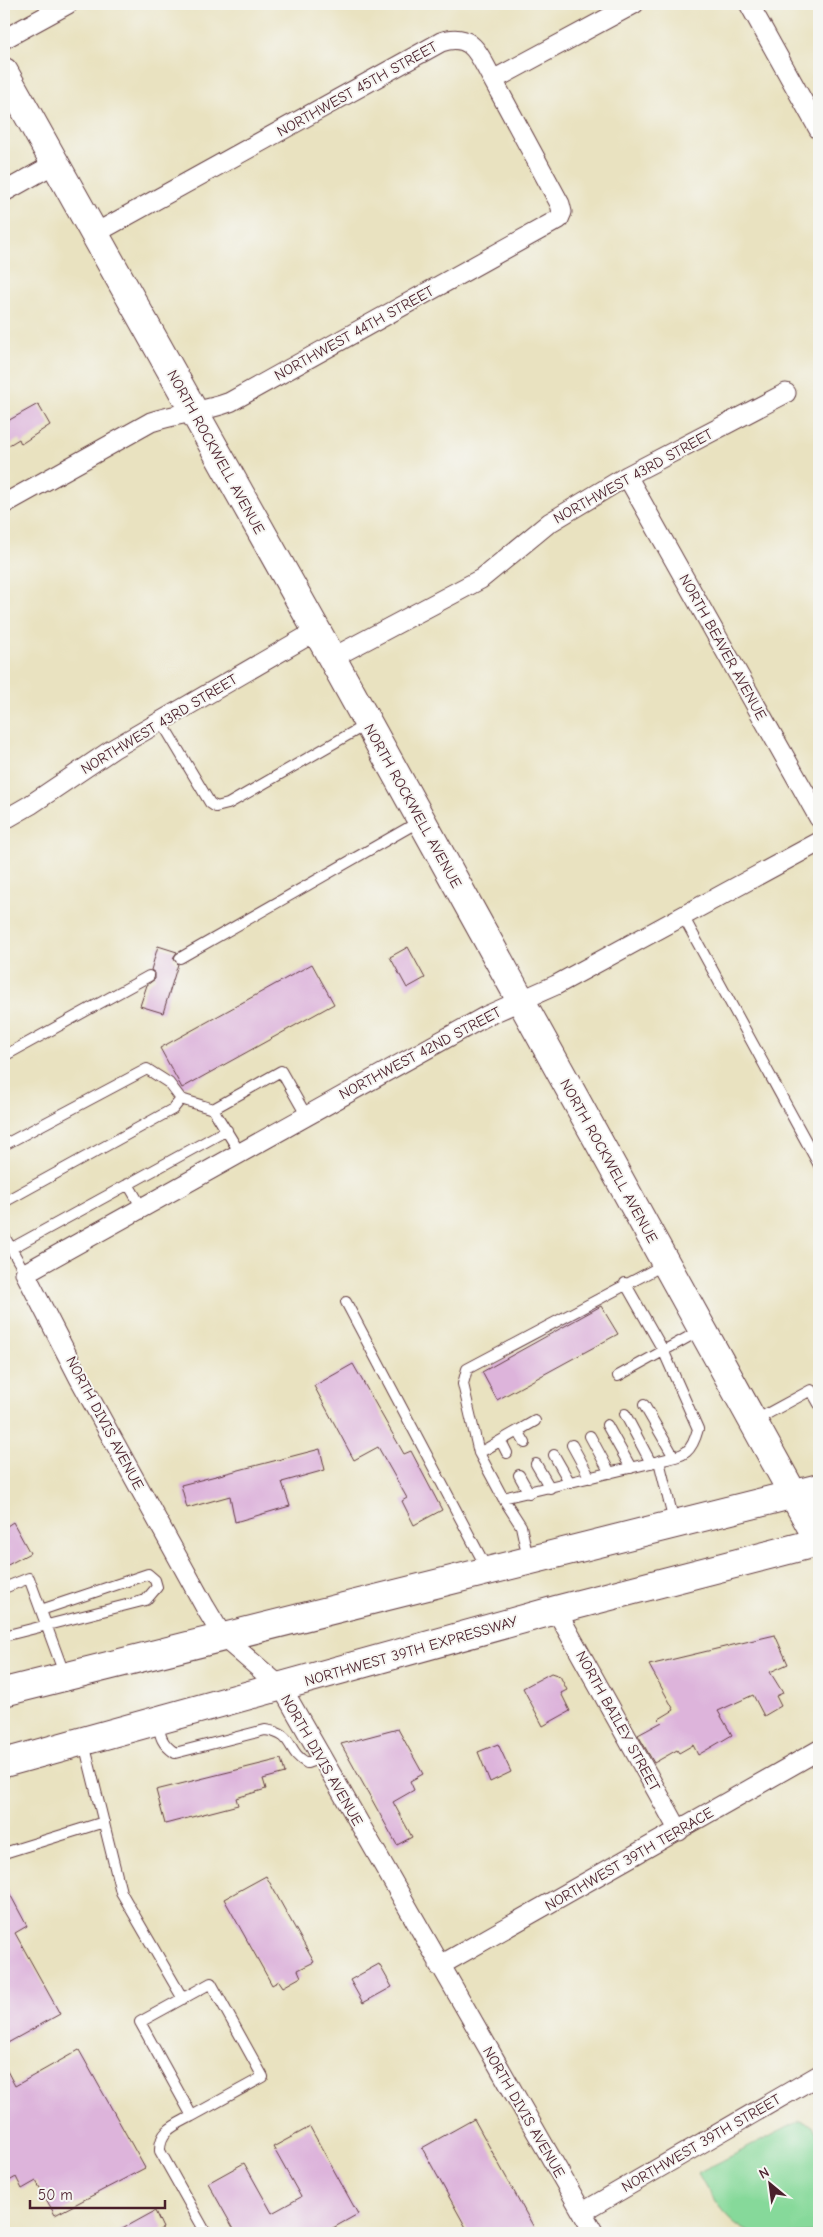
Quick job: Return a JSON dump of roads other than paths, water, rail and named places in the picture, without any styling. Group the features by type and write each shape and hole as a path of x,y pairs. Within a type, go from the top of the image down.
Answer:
{"main road":[{"name":"NORTH ROCKWELL AVENUE","path":"4,72 332,658 753,1422 807,1491 819,1542"},
{"path":"4,1692 807,1491"},
{"name":"NORTHWEST 39TH EXPRESSWAY","path":"4,1763 282,1688 556,1610 819,1542"}],"street":[{"path":"4,39 68,4"},
{"path":"493,80 634,4"},
{"path":"749,4 819,130"},
{"name":"NORTHWEST 45TH STREET","path":"94,234 451,38 462,39 470,44 493,80"},
{"name":"NORTHWEST 44TH STREET","path":"4,504 151,422 168,416 194,412 230,402 559,219 562,212 560,204 493,80"},
{"path":"4,192 54,164"},
{"name":"NORTHWEST 43RD STREET","path":"332,658 481,579 549,523 627,476 786,393"},
{"name":"NORTH BEAVER AVENUE","path":"627,476 819,818"},
{"name":"NORTHWEST 43RD STREET","path":"4,820 30,805 113,749 316,631"},
{"name":"NORTHWEST 42ND STREET","path":"25,1273 486,1016 556,985 819,842"},
{"name":"NORTH DIVIS AVENUE","path":"25,1273 79,1378 224,1636 282,1688 439,1966 594,2233"},
{"name":"NORTH BAILEY STREET","path":"556,1610 679,1831"},
{"name":"NORTHWEST 39TH TERRACE","path":"439,1966 819,1750"},
{"name":"NORTHWEST 39TH STREET","path":"583,2212 819,2075"}],"lane":[{"path":"161,721 210,803 216,807 228,804 368,723"},
{"path":"180,958 421,820"},
{"path":"683,916 819,1165"},
{"path":"4,1056 149,976"},
{"path":"4,1145 147,1070 169,1083 181,1099 213,1109 240,1152"},
{"path":"213,1109 280,1071 306,1115"},
{"path":"4,1202 173,1109 181,1099"},
{"path":"12,1248 227,1130"},
{"path":"128,1184 142,1208"},
{"path":"4,1236 25,1273"},
{"path":"528,1560 521,1526 503,1498 479,1452 463,1384 467,1370 625,1283 666,1263"},
{"path":"503,1498 674,1457 681,1455 693,1446 698,1429 663,1350 625,1283"},
{"path":"346,1302 488,1571"},
{"path":"624,1376 663,1350 702,1330"},
{"path":"753,1422 811,1390 819,1404"},
{"path":"644,1405 674,1457"},
{"path":"625,1414 655,1462 674,1524"},
{"path":"479,1452 535,1422"},
{"path":"607,1424 631,1468"},
{"path":"518,1431 525,1443"},
{"path":"590,1436 610,1473"},
{"path":"500,1441 507,1453"},
{"path":"572,1444 590,1478"},
{"path":"554,1455 570,1483"},
{"path":"536,1464 550,1488"},
{"path":"519,1475 529,1493"},
{"path":"4,1636 146,1600 157,1587 155,1580 148,1574 41,1610"},
{"path":"4,1588 29,1578 65,1676"},
{"path":"158,1722 160,1738 166,1747 175,1753 266,1730 279,1732 285,1736 298,1759 307,1763 321,1758"},
{"path":"84,1742 121,1892 183,1999"},
{"path":"4,1853 104,1822"},
{"path":"192,2116 140,2022 211,1983 263,2077 192,2116 170,2128 160,2141 160,2151 206,2233"}]}
